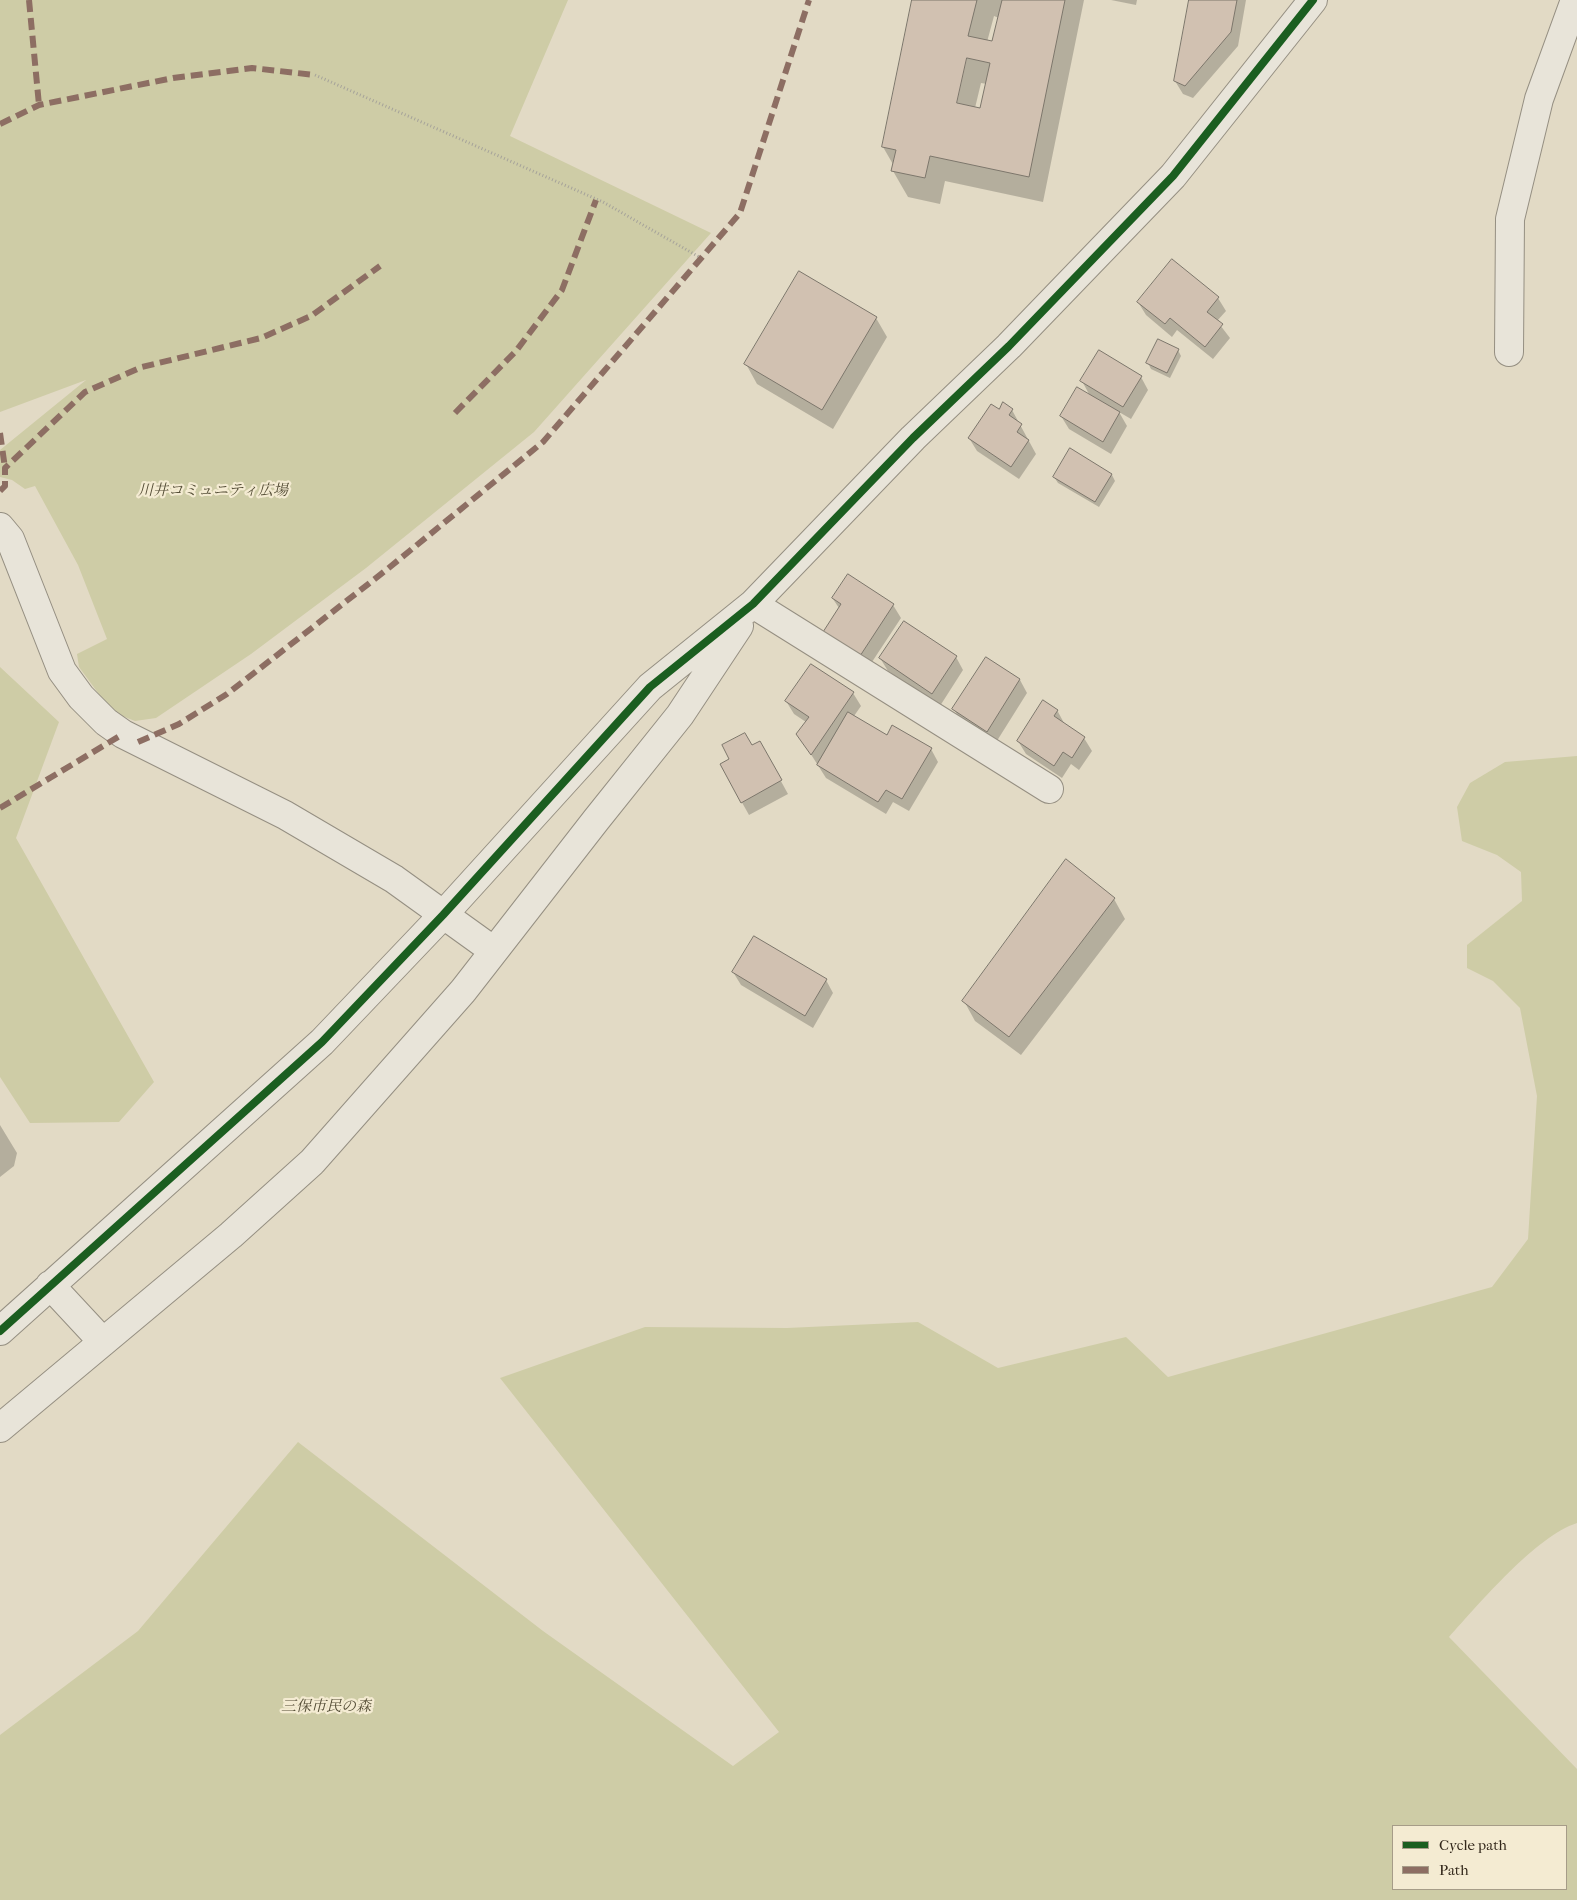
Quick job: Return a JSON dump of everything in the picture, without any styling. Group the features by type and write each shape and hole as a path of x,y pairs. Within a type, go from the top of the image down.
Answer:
{"street":[{"path":"0,1331 322,1042 443,915 650,687 753,604 913,438 1009,346 1173,176 1314,0"},
{"path":"1509,352 1510,219 1539,99 1576,0"},
{"path":"0,527 10,540 62,670 81,697 106,722 123,734 285,815 394,879 494,951"},
{"path":"753,604 1049,789"},
{"path":"0,1428 231,1235 312,1162 463,992 680,715 753,604"},
{"path":"50,1285 103,1342"}],"path":[{"path":"315,75 602,202 701,258"}],"green space":[{"name":"川井コミュニティ広場","path":"0,0 568,0 510,136 711,233 534,432 366,568 251,654 156,718 135,721 112,712 79,667 77,654 107,639 78,565 35,486 25,489 12,480 0,477 0,450 86,380 0,412"},
{"path":"0,667 59,722 16,838 154,1082 119,1122 30,1123 0,1077"},
{"name":"三保市民の森","path":"1577,756 1577,1523 1561,1530 1526,1556 1449,1637 1577,1769 1577,1900 0,1900 0,1735 138,1631 298,1442 543,1631 733,1766 779,1732 500,1378 645,1327 787,1328 918,1322 998,1368 1126,1337 1168,1377 1492,1287 1528,1239 1537,1096 1520,1008 1493,981 1467,968 1467,945 1522,901 1521,872 1497,855 1462,841 1457,807 1470,783 1505,762"}],"building":[{"path":"912,0 977,0 968,36 992,41 1002,0 1065,0 1029,177 930,156 925,178 891,171 896,150 882,147","holes":["967,58 990,63 980,108 957,103"]},
{"path":"1189,0 1237,0 1231,32 1185,86 1174,81"},
{"path":"1172,259 1219,297 1207,312 1223,324 1205,347 1170,318 1165,324 1137,302"},
{"path":"799,271 877,317 822,410 744,364"},
{"path":"1158,339 1179,349 1167,373 1146,363"},
{"path":"1099,350 1142,376 1123,407 1080,381"},
{"path":"1077,387 1120,412 1103,442 1060,416"},
{"path":"1003,402 1013,409 1009,415 1022,424 1017,432 1029,440 1011,467 968,438 991,404 999,409"},
{"path":"1070,448 1112,474 1095,502 1053,477"},
{"path":"848,574 894,604 860,656 823,632 841,604 832,598"},
{"path":"904,621 957,656 932,694 879,658"},
{"path":"986,657 1020,679 987,732 952,709"},
{"path":"811,664 854,692 811,755 796,734 809,717 785,701"},
{"path":"1043,700 1058,710 1054,716 1085,737 1072,758 1063,752 1054,766 1017,741"},
{"path":"848,712 887,735 892,725 932,748 902,799 886,790 878,802 817,765"},
{"path":"745,733 752,745 760,741 782,780 741,803 720,764 729,759 722,745"},
{"path":"1066,859 1115,898 1009,1037 962,1001"},
{"path":"754,936 827,979 805,1016 732,972"}],"marked path":[{"path":"29,0 39,105"},
{"path":"138,742 179,724 227,694 385,571 543,442 740,213 809,0"},
{"path":"0,124 39,105 173,78 252,68 315,75"},
{"path":"455,413 516,351 562,290 596,200"},
{"path":"0,491 5,486 5,468 85,392 142,367 261,338 311,316 380,266"},
{"path":"0,433 5,468"},
{"path":"0,808 123,734"}],"cycle path":[{"path":"0,1331 322,1042 443,915 650,687 753,604 913,438 1009,346 1173,176 1313,0"}]}
